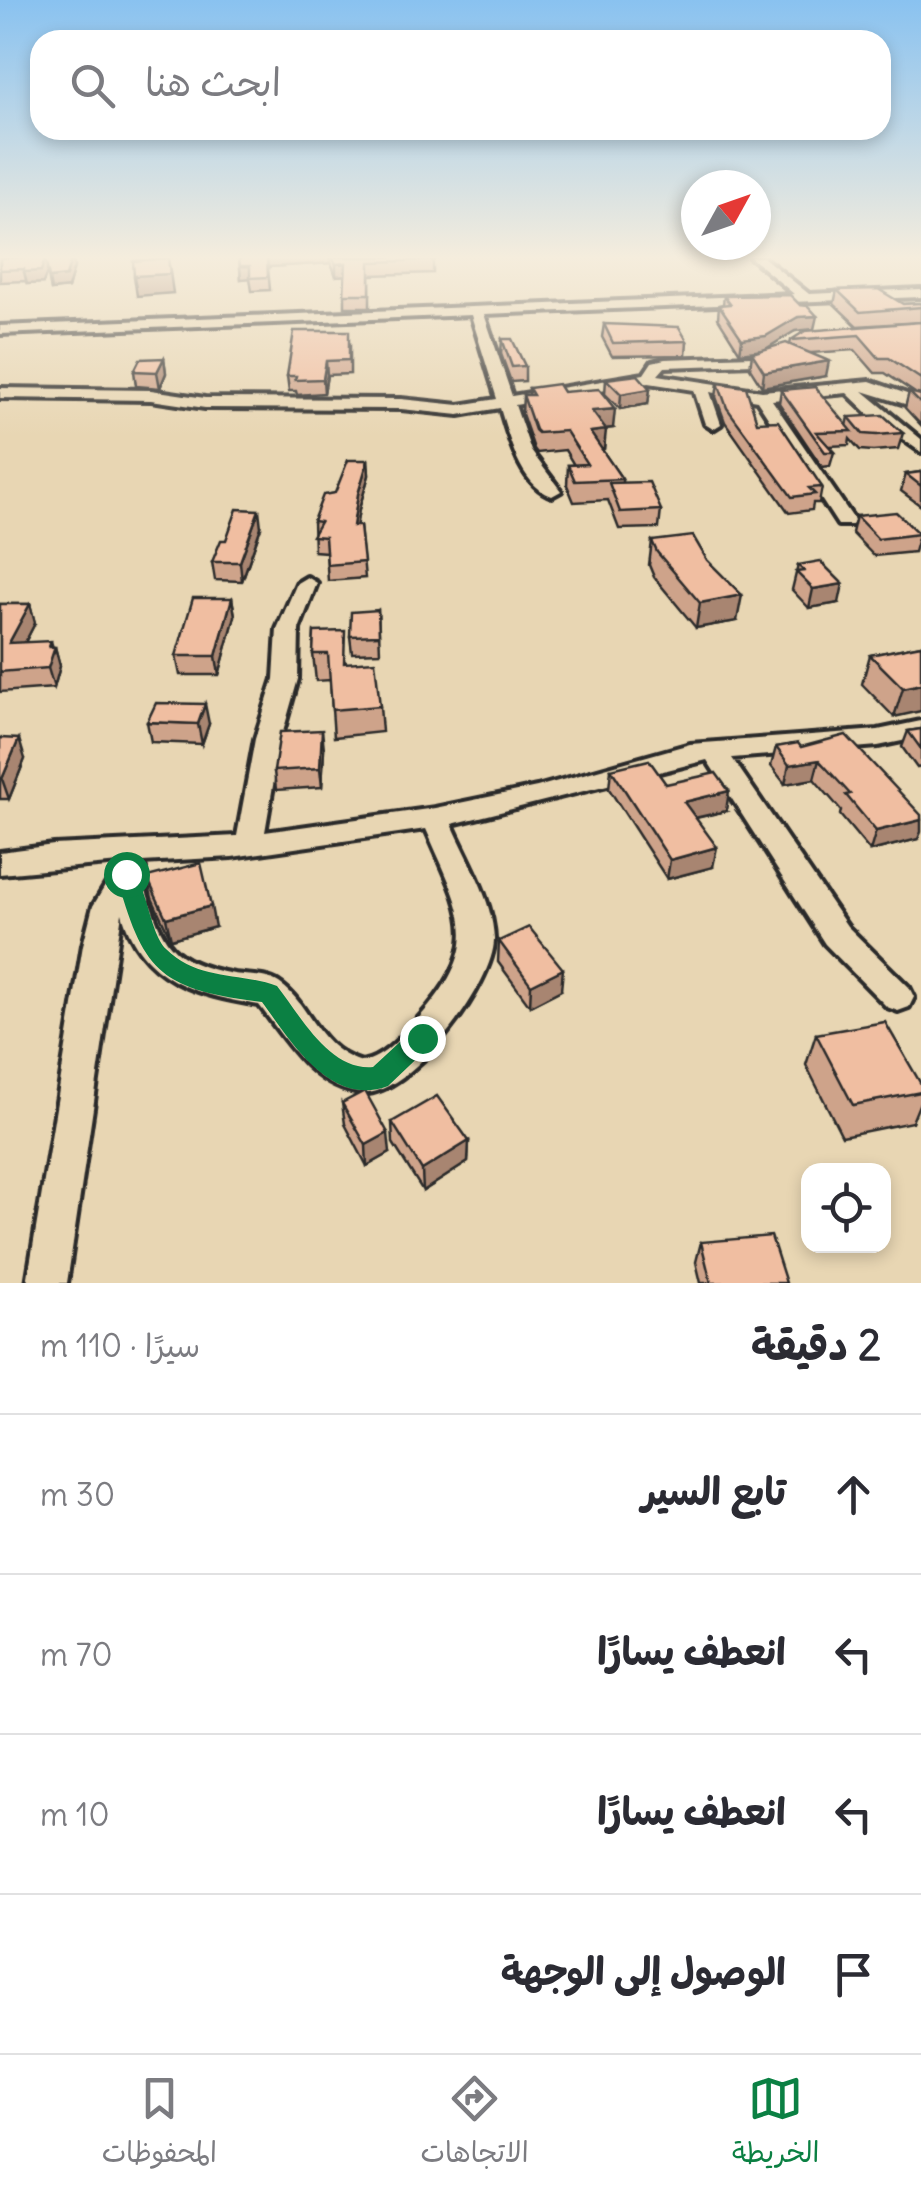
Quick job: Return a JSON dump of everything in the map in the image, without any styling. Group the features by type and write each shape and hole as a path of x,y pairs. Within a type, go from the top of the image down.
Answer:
{"street":[{"path":"0,330 348,317"},
{"path":"479,317 522,450 530,467 552,491"},
{"path":"649,378 657,365 765,358 793,341"},
{"path":"0,393 151,395 206,403 367,404 459,410 649,378 762,396 797,395 849,386 880,388 921,404"},
{"path":"700,386 713,424"},
{"path":"849,386 921,447"},
{"path":"762,396 844,521"},
{"path":"249,845 268,739 286,679 288,629 308,584"},
{"path":"0,863 135,862 435,818 537,796 690,754 878,738 921,730"},
{"path":"714,751 836,935 898,997"},
{"path":"135,862 143,932 158,955 182,973 213,986 269,992 310,1048 336,1070 365,1079 379,1078 422,1038 478,959 479,940 462,880 435,818"},
{"path":"47,1283 99,945 108,906 135,862"}],"building":[{"path":"727,317 800,317 766,336 742,339"},
{"path":"921,322 921,379 889,358 879,358 859,335 791,340 805,331"},
{"path":"604,324 679,327 687,341 613,343"},
{"path":"294,331 349,331 349,360 326,361 323,379 295,380 296,376 287,376"},
{"path":"502,339 512,339 525,366 512,367"},
{"path":"786,343 829,361 764,372 752,353"},
{"path":"164,358 157,372 134,371 140,359"},
{"path":"638,375 650,389 621,394 606,379"},
{"path":"718,383 746,387 757,422 778,421 822,487 809,488 815,494 792,497 727,408"},
{"path":"558,384 563,392 599,389 615,409 592,411 606,430 590,432 622,479 575,481 568,465 587,464 566,431 535,430 523,395 533,395 529,388"},
{"path":"815,387 852,431 816,432 834,452 825,452 781,390"},
{"path":"883,415 903,433 863,434 849,417"},
{"path":"348,460 368,460 353,526 360,526 364,562 327,565 325,537 312,536 320,522 313,521 323,495 335,493"},
{"path":"921,472 921,486 906,474"},
{"path":"649,482 661,510 620,512 609,483"},
{"path":"237,509 259,510 240,562 212,562 221,540 226,540"},
{"path":"896,512 919,534 878,539 856,516"},
{"path":"693,536 707,560 742,595 700,603 652,541"},
{"path":"820,561 843,584 813,589 796,572 804,571 798,565"},
{"path":"193,598 232,598 216,656 176,656"},
{"path":"0,604 30,604 9,643 51,641 49,647 55,647 48,668 0,672"},
{"path":"378,610 379,635 350,636 351,612"},
{"path":"345,631 344,663 375,661 380,706 332,710 328,654 313,654 314,632"},
{"path":"921,645 921,684 903,688 870,655"},
{"path":"156,703 205,704 198,724 147,722"},
{"path":"921,729 921,749 908,731"},
{"path":"322,730 320,768 274,771 280,732"},
{"path":"846,735 921,815 921,820 876,831 819,760 789,765 776,747 798,743 801,747"},
{"path":"0,738 19,739 2,779 0,779"},
{"path":"649,760 666,784 716,773 729,791 684,802 717,847 670,860 611,769"},
{"path":"201,863 211,906 166,918 147,877"},
{"path":"529,927 563,969 531,985 499,941"},
{"path":"885,1022 921,1084 921,1092 853,1105 816,1034"},
{"path":"365,1091 388,1133 366,1145 342,1103"},
{"path":"437,1096 469,1141 422,1170 392,1122"},
{"path":"771,1236 786,1283 711,1283 701,1242"}],"route":[{"path":"126,874 143,932 158,955 182,973 213,986 269,992 310,1048 336,1070 365,1079 379,1078 422,1038"}]}
